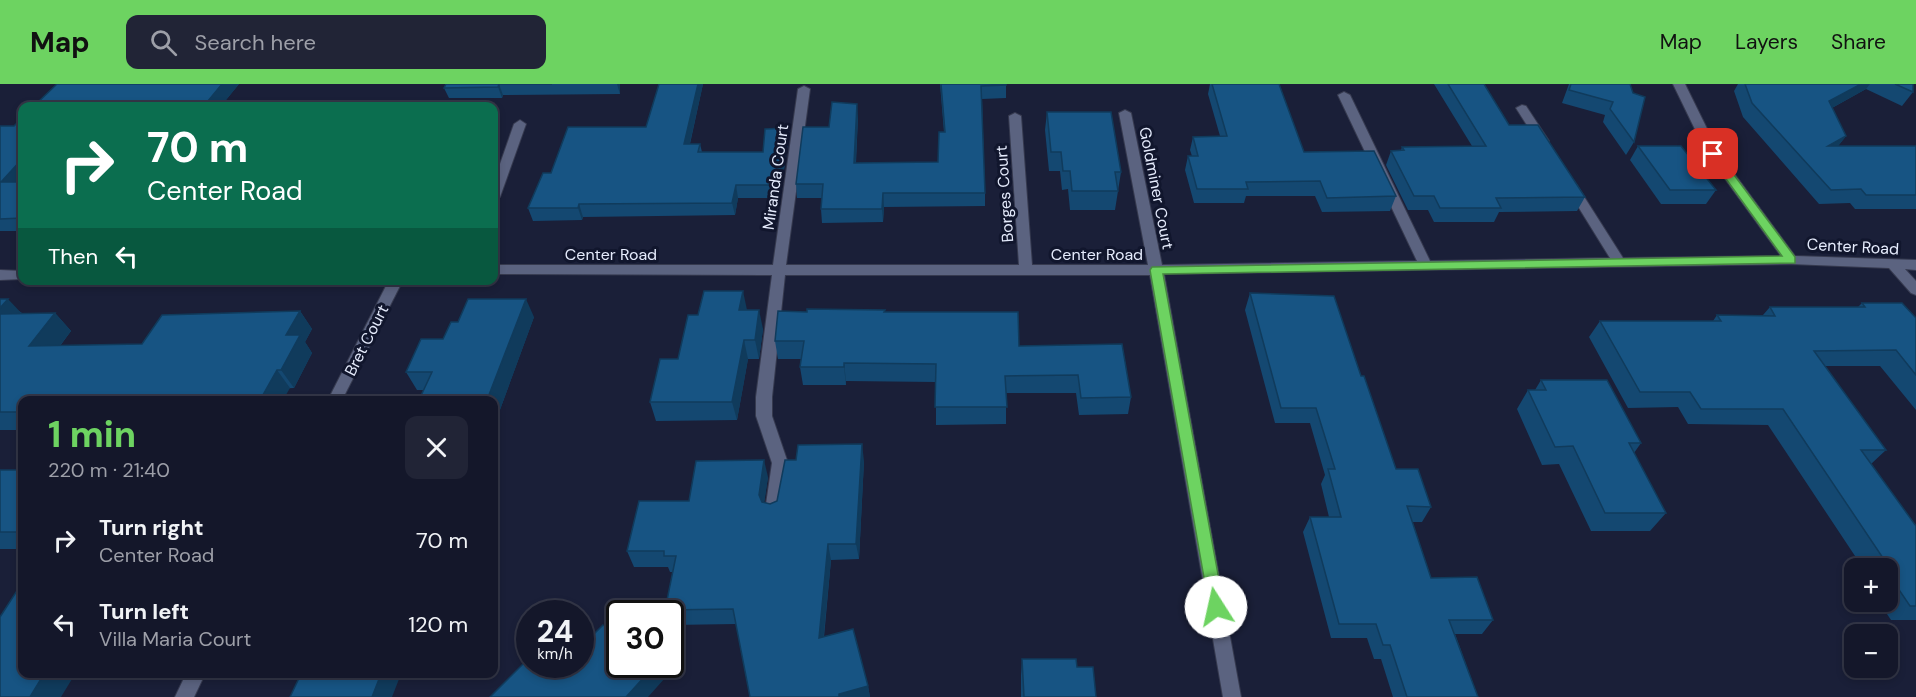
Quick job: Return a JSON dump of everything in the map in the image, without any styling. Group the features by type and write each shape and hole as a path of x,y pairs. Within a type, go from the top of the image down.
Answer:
{"street":[{"path":"1679,84 1713,154 1791,260"},
{"name":"Miranda Court","path":"773,511 780,463 764,416 764,398 778,270 804,89"},
{"path":"1344,95 1425,264"},
{"path":"1522,108 1553,156"},
{"name":"Goldminer Court","path":"1125,114 1156,270 1232,697"},
{"name":"Borges Court","path":"1016,116 1026,270"},
{"path":"498,186 520,124"},
{"path":"1565,176 1619,262"},
{"name":"Center Road","path":"498,270 1156,270 1791,260 1916,266"},
{"path":"1894,266 1916,290"},
{"path":"2,277 18,275"},
{"name":"Bret Court","path":"337,396 393,285"},
{"path":"184,697 194,678"}],"building":[{"path":"57,84 222,84 208,101 38,102"},
{"path":"446,84 499,84 498,87 444,88"},
{"path":"659,84 698,84 684,144 700,144 698,152 763,152 765,129 787,128 778,185 736,185 732,203 579,204 578,208 528,208 543,173 551,173 568,127 646,127"},
{"path":"941,84 1006,84 981,86 985,193 883,193 882,209 821,209 823,184 796,184 803,127 829,127 832,102 857,104 854,163 938,162 939,132 945,132"},
{"path":"1212,84 1279,84 1304,152 1374,151 1396,196 1327,198 1320,181 1246,182 1248,189 1197,189 1188,156 1198,156 1193,137 1227,136"},
{"path":"1448,84 1484,84 1509,125 1538,125 1585,197 1496,198 1501,208 1440,208 1434,196 1414,196 1391,151 1404,150 1402,147 1486,146"},
{"path":"1571,84 1630,84 1633,93 1645,97 1634,142 1610,109 1613,102 1569,90"},
{"path":"1745,84 1861,84 1829,101 1846,136 1828,146 1916,146 1916,195 1866,195 1861,189 1831,190 1752,103"},
{"path":"1895,84 1913,84 1913,92"},
{"path":"1047,112 1111,112 1121,172 1115,172 1118,191 1072,191 1070,171 1063,171 1061,152 1051,152"},
{"path":"18,122 18,163 1,182 18,182 18,218 0,219 0,126 14,126"},
{"path":"1638,146 1681,146 1716,190 1670,190"},
{"path":"704,291 743,291 739,310 759,310 755,340 744,340 732,402 650,402 660,359 678,359 688,315 698,315"},
{"path":"1250,293 1334,296 1396,469 1418,469 1431,507 1407,506 1431,578 1477,577 1493,620 1449,620 1478,697 1407,697 1390,645 1383,645 1376,624 1339,624 1310,517 1341,517 1328,469 1335,469 1316,408 1281,408"},
{"path":"0,299 8,299 0,308"},
{"path":"468,299 526,299 489,396 421,396 432,372 406,372 421,339 443,339 451,322 458,322"},
{"path":"1862,303 1902,303 1916,318 1916,375 1896,350 1814,351 1886,450 1861,450 1916,526 1916,606 1910,606 1898,588 1898,558 1883,558 1783,409 1701,409 1690,392 1640,392 1600,321 1721,321 1717,315 1775,316 1770,307 1865,307"},
{"path":"807,309 885,310 884,312 1018,312 1019,346 1122,344 1131,397 1081,398 1078,375 1005,376 1007,407 935,407 936,364 844,363 844,367 800,367 804,341 775,341 778,311 807,312"},
{"path":"300,311 286,335 300,335 281,370 277,370 262,396 18,396 18,412 0,412 0,314 55,313 29,346 142,344 162,315"},
{"path":"1541,380 1607,380 1641,443 1629,443 1666,513 1605,513 1573,446 1555,447 1528,390 1546,390"},
{"path":"862,444 856,544 828,544 819,638 853,629 868,686 839,694 839,697 750,697 733,609 684,610 684,600 667,600 676,556 664,556 664,551 627,551 639,501 689,501 696,461 764,460 759,495 762,502 770,504 777,501 785,460 796,460 798,445"},
{"path":"0,470 18,470 18,532 0,532"},
{"path":"18,589 18,678 42,678 30,697 0,697 0,617"},
{"path":"603,625 606,627 606,678 643,678 626,697 490,697 516,671 516,678 594,678 594,634"},
{"path":"1022,659 1076,659 1077,667 1093,667 1096,697 1024,697"},
{"path":"299,678 379,678 372,697 290,697"}],"route":[{"path":"1216,607 1156,270 1791,260 1713,154"}]}
